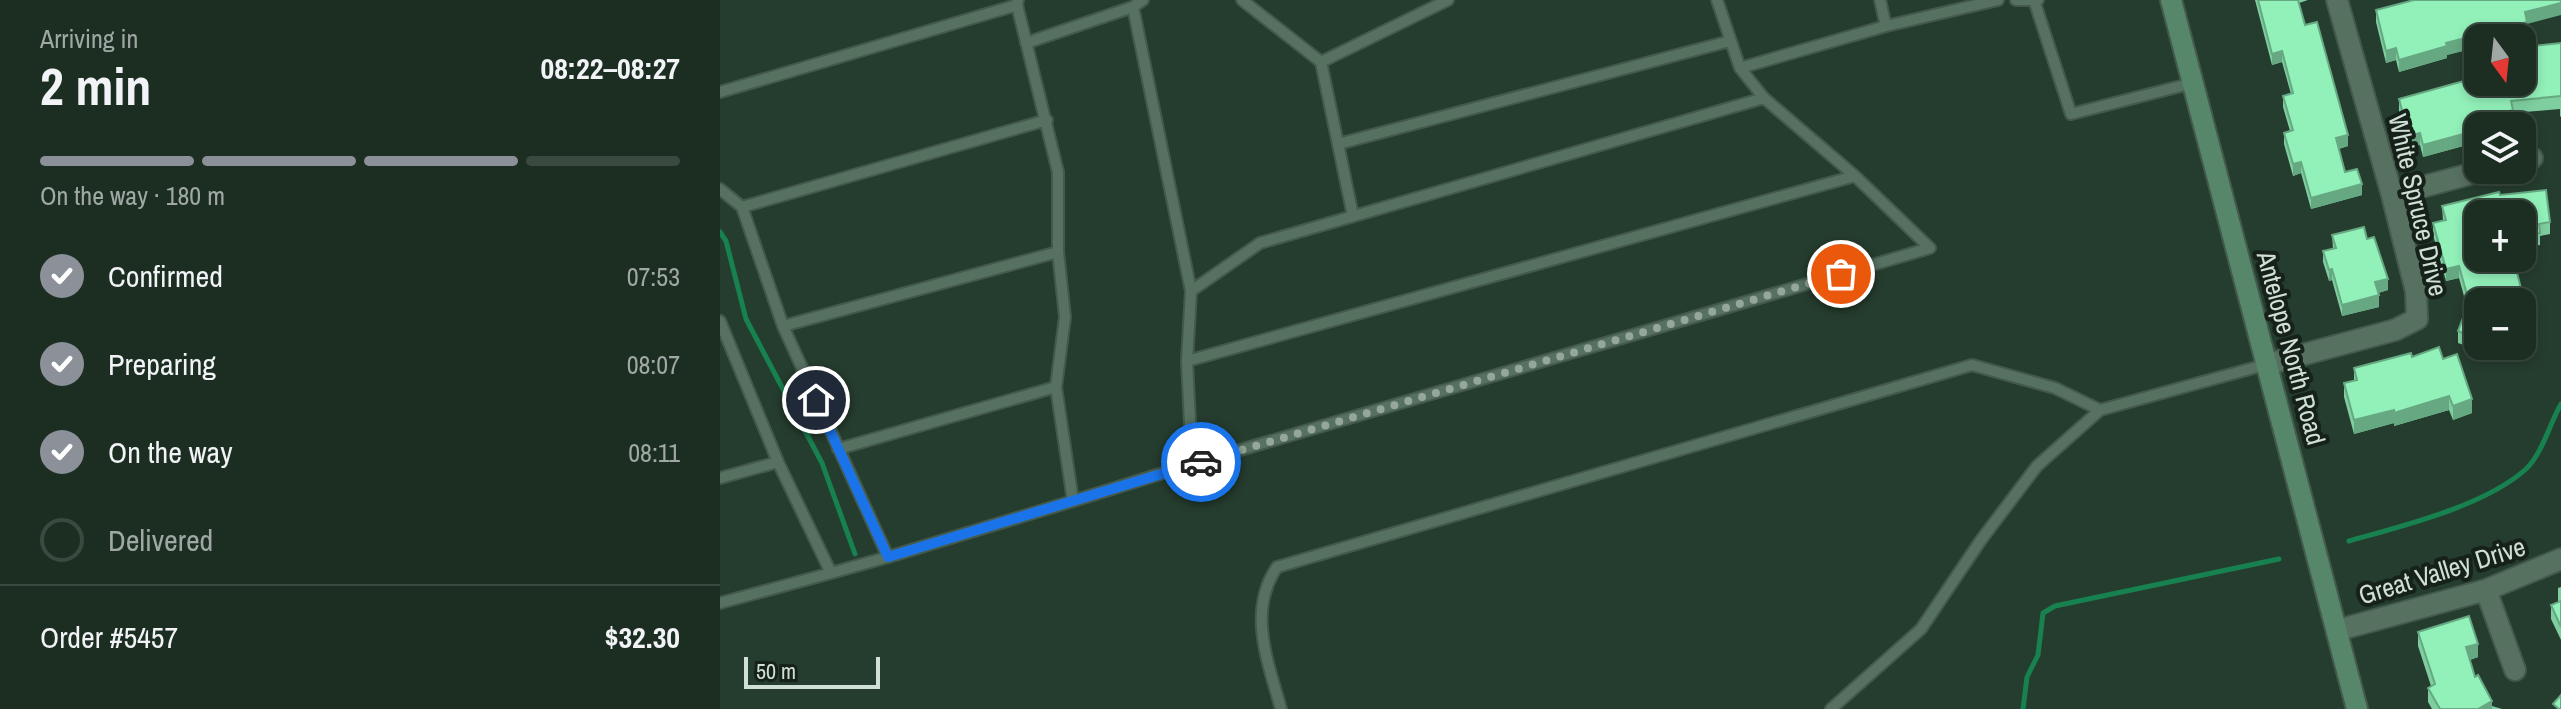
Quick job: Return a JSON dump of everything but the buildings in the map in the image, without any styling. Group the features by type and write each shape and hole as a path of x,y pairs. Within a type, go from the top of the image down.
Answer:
{"main road":[{"name":"Antelope North Road","path":"2171,0 2357,709"}],"street":[{"name":"White Spruce Drive","path":"2268,364 2395,330 2417,319 2416,291 2392,195 2337,0"},
{"path":"2392,195 2464,176"},
{"name":"Great Valley Drive","path":"2338,630 2486,590 2561,559"},
{"path":"2486,590 2515,670"}],"lane":[{"path":"1026,43 1133,7 1143,0"},
{"path":"1242,0 1321,62 1353,216"},
{"path":"1321,62 1448,0"},
{"path":"720,603 888,557 1192,464 1930,248 1855,176 1764,98 1740,68 1717,0"},
{"path":"1880,0 1886,26"},
{"path":"1740,68 1886,26 1998,0"},
{"path":"2016,0 2036,1 2071,114 2193,83"},
{"path":"720,92 1018,3 1058,172 1058,252 1065,317 1056,387 1073,501"},
{"path":"1133,7 1191,291 1187,361 1192,464"},
{"path":"1338,144 1730,41"},
{"path":"1191,291 1260,243 1764,98"},
{"path":"742,207 1047,120"},
{"path":"1187,361 1855,176"},
{"path":"720,189 742,207 783,326 888,557"},
{"path":"783,326 1058,252"},
{"path":"720,321 724,346 831,573"},
{"path":"1831,709 1921,629 1981,540 2037,466 2100,410 2268,364"},
{"path":"1281,709 1262,640 1261,606 1268,580 1277,567 1972,365 2055,388 2100,410"},
{"path":"838,449 1056,387"},
{"path":"720,478 778,462"}],"waterway":[{"path":"720,232 726,241 746,319 822,463 855,554"},
{"path":"2349,541 2442,513 2509,482 2532,463 2561,404"},
{"path":"2023,709 2027,677 2038,655 2043,613 2055,606 2279,559"}],"way so far":[{"path":"1201,462 1841,274"}],"route":[{"path":"816,400 888,557 1201,462"}]}
